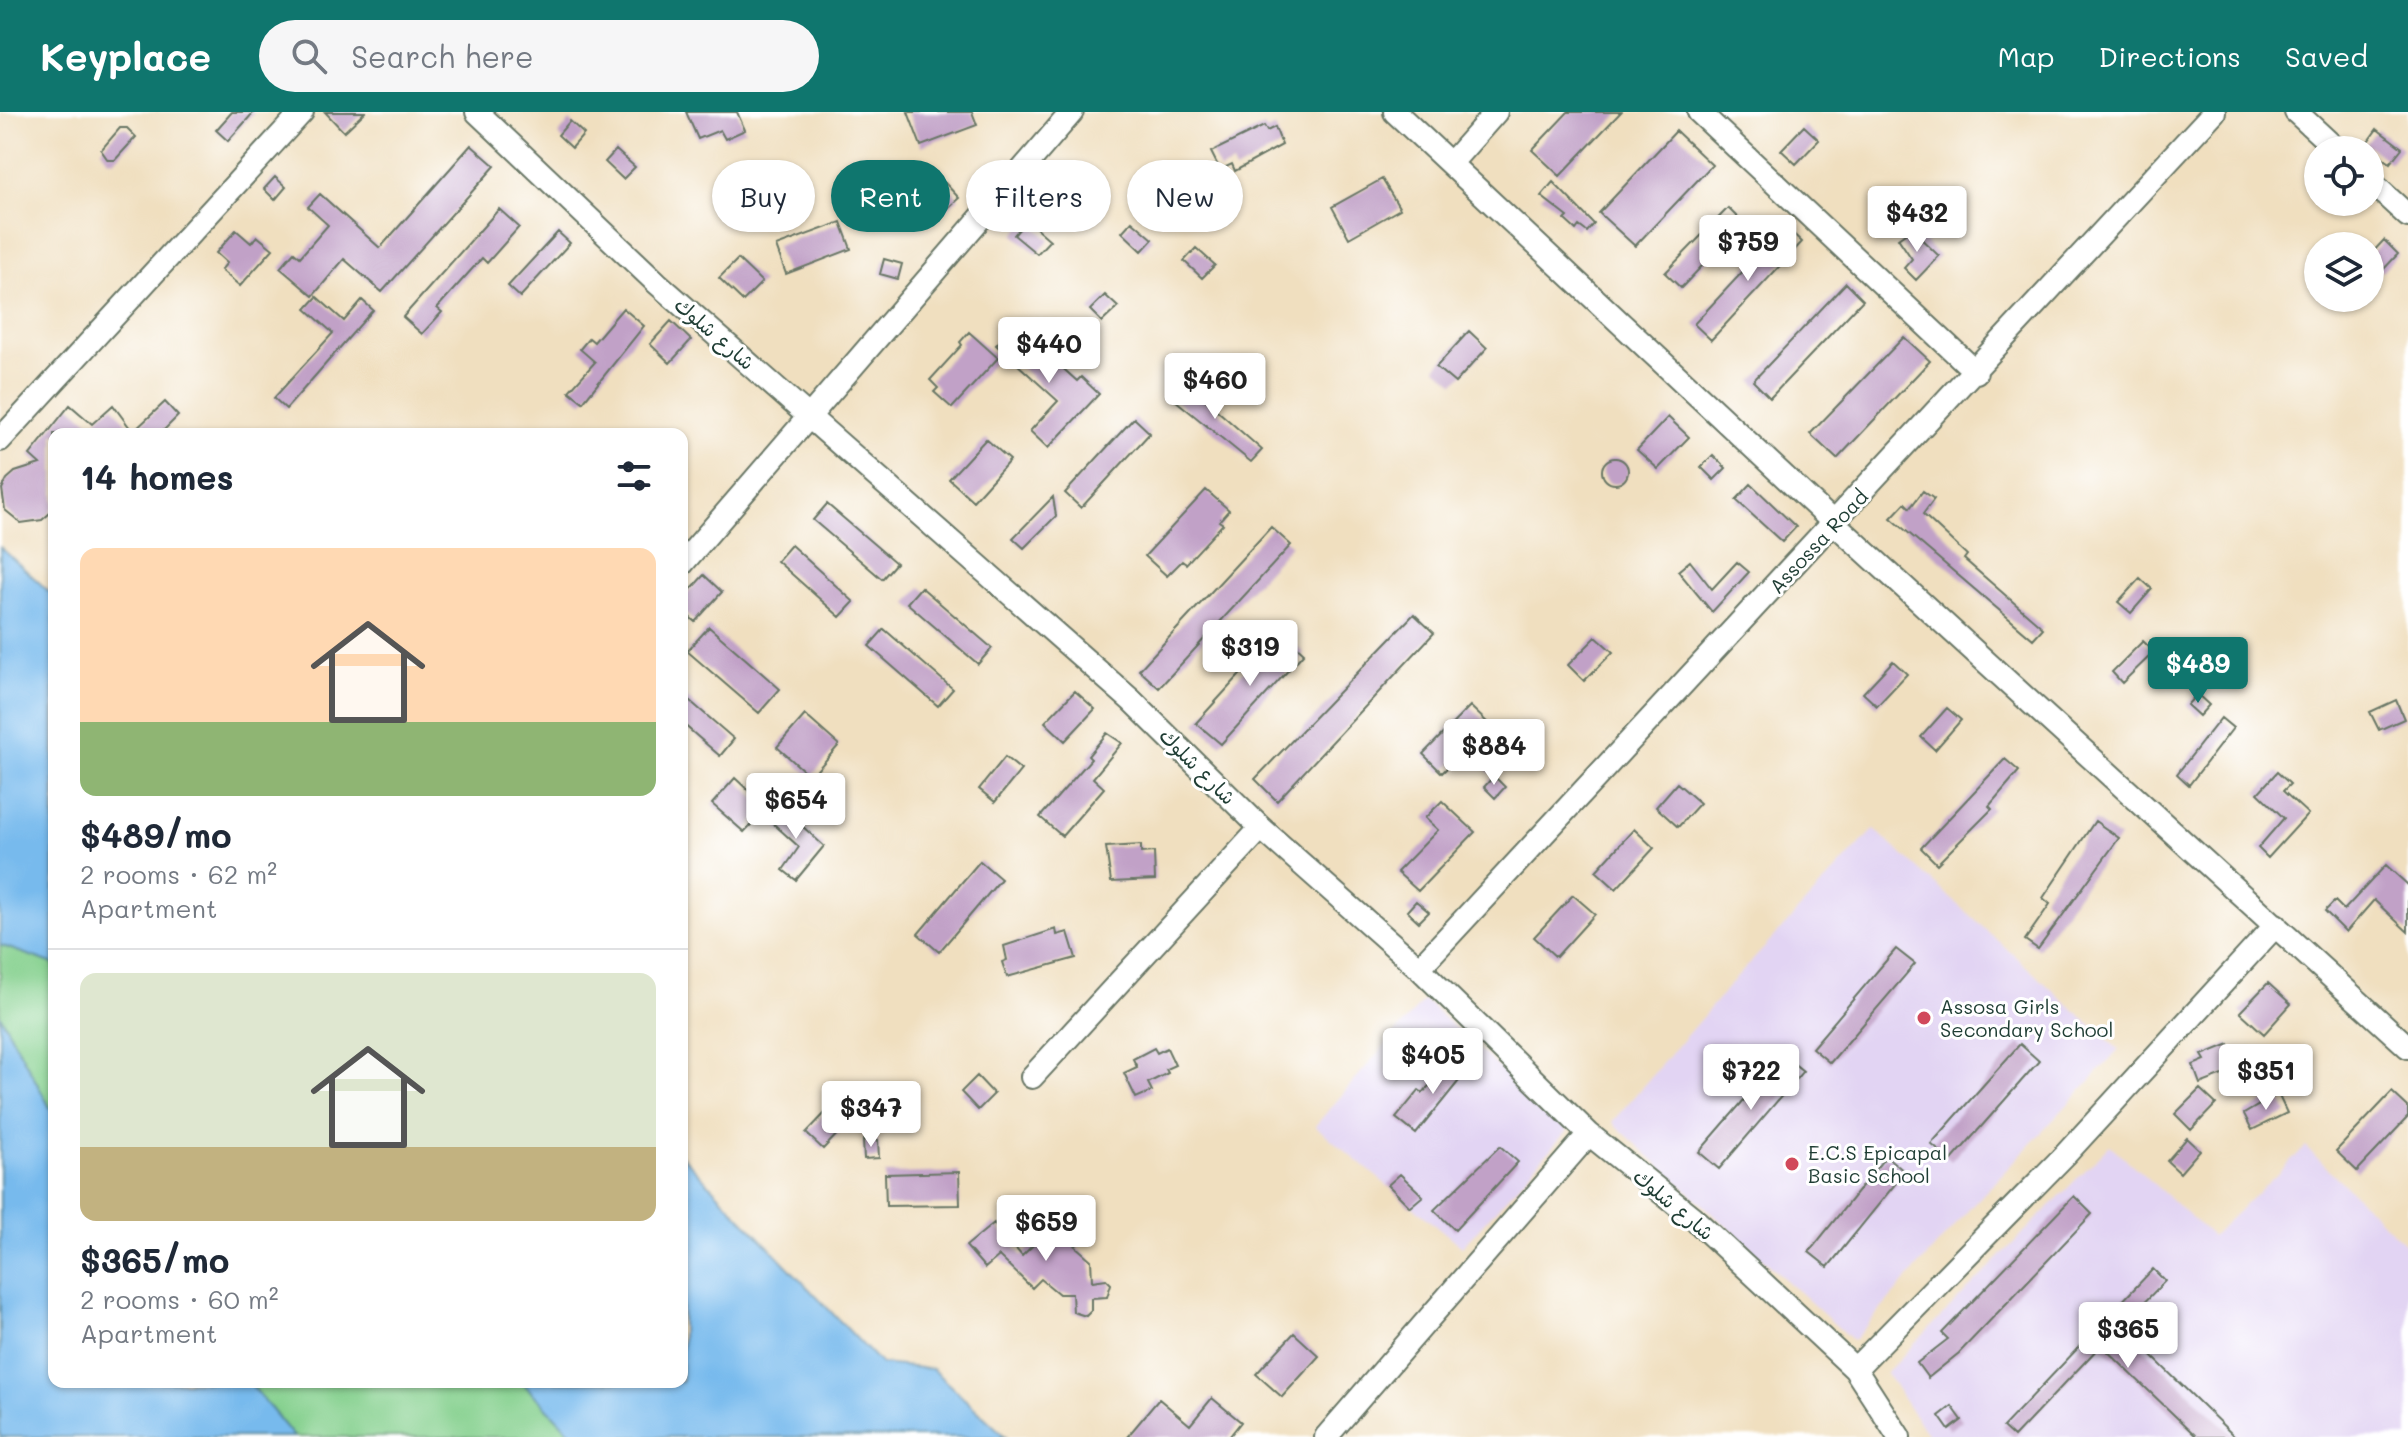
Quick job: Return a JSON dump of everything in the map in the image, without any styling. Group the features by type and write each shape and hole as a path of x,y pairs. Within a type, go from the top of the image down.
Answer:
{"street":[{"path":"0,440 302,112"},
{"name":"شارع شلوك","path":"477,112 657,283 1131,700 1261,828 1419,968 1589,1134 1692,1217 1855,1369 1899,1437"},
{"path":"688,557 1072,112"},
{"path":"1395,112 1834,523 2408,1047"},
{"path":"1451,163 1496,112"},
{"path":"1699,112 1976,372"},
{"name":"Assossa Road","path":"1419,968 1976,372 2214,112"},
{"path":"2296,112 2322,136"},
{"path":"2384,194 2408,216"},
{"path":"1032,1077 1261,828"},
{"path":"1855,1369 2065,1155 2276,925"},
{"path":"1326,1437 1589,1134"}],"shaded area":[{"path":"1874,829 2119,1050 1972,1206 1853,1341 1612,1122 1729,986"},
{"path":"1424,1000 1568,1130 1462,1247 1315,1126"},
{"path":"2110,1145 2212,1236 2306,1147 2408,1247 2408,1437 1929,1437 1886,1373"}],"green space":[{"path":"0,945 48,962 48,1104 0,1015"},
{"path":"254,1388 528,1388 575,1437 294,1437"}],"water":[{"path":"0,547 48,591 48,962 0,945"},
{"path":"0,1015 48,1104 48,1388 254,1388 294,1437 0,1437"},
{"path":"688,1162 881,1364 932,1369 1006,1437 575,1437 528,1388 688,1388"}],"building":[{"path":"232,112 254,112 228,141 216,130"},
{"path":"325,112 365,112 344,132"},
{"path":"686,112 737,112 745,130 725,139 720,130 698,139"},
{"path":"908,112 972,112 977,125 921,146"},
{"path":"1568,112 1621,112 1560,176 1532,150"},
{"path":"570,121 584,134 572,148 558,135"},
{"path":"1264,126 1267,131 1275,127 1282,145 1243,167 1243,160 1215,160 1211,152"},
{"path":"1804,126 1819,140 1796,164 1781,150"},
{"path":"120,128 127,128 136,137 115,160 108,160 101,150"},
{"path":"2377,129 2402,148 2390,163 2384,158 2384,136 2372,136"},
{"path":"1676,131 1712,165 1635,246 1599,213"},
{"path":"471,145 495,166 382,292 344,259 313,296 280,268 294,252 300,257 328,225 308,207 320,194 380,248"},
{"path":"616,150 635,167 623,179 605,162"},
{"path":"275,177 286,187 275,200 264,189"},
{"path":"1382,179 1400,209 1349,238 1332,207"},
{"path":"1553,182 1594,224 1587,232 1579,226 1576,230 1565,220 1568,217 1541,196"},
{"path":"950,188 959,198 950,206"},
{"path":"1728,208 1743,223 1681,288 1665,273"},
{"path":"499,209 519,227 487,263 482,258 437,308 442,312 422,334 403,317"},
{"path":"831,226 831,232 845,232 851,249 786,274 776,246"},
{"path":"1127,226 1127,232 1145,232 1153,239 1142,251 1122,232"},
{"path":"1785,226 1802,242 1711,340 1694,324"},
{"path":"1911,229 1939,256 1916,280 1904,268 1912,259 1898,238"},
{"path":"236,230 251,243 257,236 273,249 240,286 221,270 227,263 216,253"},
{"path":"558,232 570,243 520,297 508,286"},
{"path":"1017,232 1041,232 1050,240 1037,254 1014,235"},
{"path":"2384,240 2398,254 2384,269"},
{"path":"1196,248 1215,265 1202,278 1184,261"},
{"path":"738,259 762,282 743,301 719,278"},
{"path":"884,259 902,264 898,279 880,274"},
{"path":"1846,283 1863,300 1770,398 1753,381"},
{"path":"1105,295 1118,307 1102,322 1090,310"},
{"path":"317,297 344,321 362,300 373,310 286,409 274,398 333,333 306,309"},
{"path":"623,308 644,326 583,402 569,391 595,362 580,349 589,338 594,342"},
{"path":"671,321 691,340 670,363 650,344"},
{"path":"1015,325 1077,381 1081,377 1099,394 1048,448 1030,431 1058,401 996,345"},
{"path":"1469,331 1487,348 1455,383 1436,367"},
{"path":"969,332 998,358 952,408 934,392 938,388 930,380 962,345 960,342"},
{"path":"1904,337 1930,361 1837,459 1810,434"},
{"path":"1184,381 1262,450 1251,462 1170,396"},
{"path":"165,402 178,416 166,428 137,428"},
{"path":"70,405 92,424 113,405 130,428 52,428"},
{"path":"1668,417 1689,437 1658,469 1637,450"},
{"path":"1134,418 1150,433 1081,508 1065,493"},
{"path":"48,432 48,515 42,520 21,523 5,510 2,489 15,472 40,464 30,455"},
{"path":"986,439 1010,460 973,501 949,479"},
{"path":"1713,455 1726,468 1714,480 1701,467"},
{"path":"1615,458 1624,462 1628,471 1624,480 1615,484 1606,480 1602,471 1606,462"},
{"path":"1751,484 1796,527 1782,542 1736,500"},
{"path":"1206,490 1229,510 1219,521 1223,524 1186,564 1182,561 1167,576 1145,556"},
{"path":"1923,491 1934,499 1923,514 1967,555 1964,559 2043,628 2033,639 1891,518 1905,503 1910,508"},
{"path":"1053,497 1056,516 1024,548 1013,538"},
{"path":"827,504 896,563 882,579 813,520"},
{"path":"1271,527 1291,545 1159,688 1139,670"},
{"path":"791,545 854,602 840,617 777,561"},
{"path":"1690,561 1712,589 1737,562 1749,572 1712,612 1678,571"},
{"path":"704,575 722,592 695,622 688,616 688,592"},
{"path":"2140,578 2152,589 2131,613 2118,602"},
{"path":"921,587 992,648 978,664 907,603"},
{"path":"1414,614 1434,633 1277,801 1255,779"},
{"path":"709,627 780,689 759,713 688,650"},
{"path":"884,629 953,689 938,706 869,646"},
{"path":"1280,631 1304,653 1221,744 1196,723"},
{"path":"1596,637 1613,652 1584,681 1568,665"},
{"path":"2143,641 2154,652 2122,683 2112,672"},
{"path":"1893,661 1907,674 1877,706 1863,693"},
{"path":"1075,691 1095,709 1065,741 1045,722"},
{"path":"2197,694 2209,705 2199,716 2187,705"},
{"path":"688,699 734,739 720,756 688,728"},
{"path":"2396,700 2404,719 2379,730 2370,712"},
{"path":"1470,706 1513,747 1490,773 1464,751 1442,773 1423,754"},
{"path":"1947,708 1961,720 1935,750 1921,737"},
{"path":"805,715 839,745 811,777 777,747"},
{"path":"2221,718 2233,728 2189,785 2177,774"},
{"path":"1107,733 1122,743 1093,778 1104,788 1062,836 1040,817 1091,759 1088,756"},
{"path":"1005,757 1021,770 995,802 979,789"},
{"path":"2005,759 2019,771 1989,806 1992,809 1937,864 1921,848"},
{"path":"2277,772 2290,784 2283,791 2308,814 2268,858 2258,848 2284,818 2258,793"},
{"path":"1494,776 1505,787 1495,798 1484,787"},
{"path":"735,778 767,808 744,832 712,804"},
{"path":"1677,783 1700,803 1678,827 1656,807"},
{"path":"1442,801 1475,832 1418,891 1397,872 1438,830 1425,818"},
{"path":"778,804 824,846 796,880 783,870 799,847 766,817"},
{"path":"2095,821 2119,838 2038,949 2025,940 2050,904 2043,898"},
{"path":"1634,829 1654,848 1616,889 1596,871"},
{"path":"1141,845 1141,853 1154,852 1155,880 1111,882 1106,847"},
{"path":"980,861 1001,879 939,952 918,934"},
{"path":"2386,865 2408,885 2408,932 2374,900 2346,932 2325,911 2335,901 2344,910"},
{"path":"1573,895 1595,914 1556,957 1534,937"},
{"path":"1416,901 1429,912 1419,922 1407,911"},
{"path":"1056,929 1057,935 1068,932 1076,958 1007,977 1002,962 1007,960 1004,946"},
{"path":"1896,949 1915,964 1830,1063 1812,1048"},
{"path":"2268,983 2291,1004 2264,1034 2240,1012"},
{"path":"2020,1044 2039,1061 1951,1161 1931,1144"},
{"path":"2229,1044 2239,1069 2200,1084 2193,1065 2205,1060 2202,1055"},
{"path":"1154,1048 1157,1053 1167,1048 1175,1065 1166,1069 1168,1073 1148,1083 1152,1091 1136,1098 1124,1073 1137,1067 1133,1059"},
{"path":"1466,1053 1475,1061 1416,1134 1396,1118 1419,1090 1423,1093 1439,1074 1444,1078"},
{"path":"1783,1055 1803,1071 1719,1169 1699,1152"},
{"path":"977,1076 994,1094 978,1110 961,1092"},
{"path":"2200,1089 2216,1104 2191,1130 2175,1114"},
{"path":"2392,1092 2408,1107 2408,1117 2357,1171 2336,1151"},
{"path":"2278,1094 2287,1113 2252,1130 2244,1114"},
{"path":"828,1110 845,1126 823,1149 806,1133"},
{"path":"2187,1138 2200,1150 2180,1173 2167,1161"},
{"path":"863,1140 878,1140 879,1158 864,1159"},
{"path":"1500,1146 1518,1162 1455,1230 1434,1210"},
{"path":"1886,1156 1905,1172 1828,1267 1809,1252"},
{"path":"959,1172 960,1205 886,1206 885,1174"},
{"path":"1400,1174 1423,1196 1410,1207 1388,1185"},
{"path":"2074,1196 2092,1214 1959,1353 1928,1378 1917,1363 1948,1339 1942,1333"},
{"path":"1060,1219 1081,1241 1075,1246 1091,1260 1092,1281 1106,1279 1111,1284 1107,1297 1091,1298 1091,1311 1086,1316 1073,1312 1072,1294 1059,1294 1041,1279 1032,1288 999,1256 985,1268 966,1246 994,1223 1022,1256"},
{"path":"2153,1269 2165,1281 2121,1326 2235,1437 2197,1437 2101,1345 2014,1437 2003,1427"},
{"path":"1294,1333 1319,1356 1282,1397 1256,1374"},
{"path":"1212,1398 1241,1422 1229,1437 1127,1437 1159,1399 1190,1425"},
{"path":"1952,1406 1962,1420 1949,1430 1939,1416"}],"place":[{"name":"Assosa Girls Secondary School","path":"1924,1018"},
{"name":"E.C.S Epicapal Basic School","path":"1792,1164"}]}
